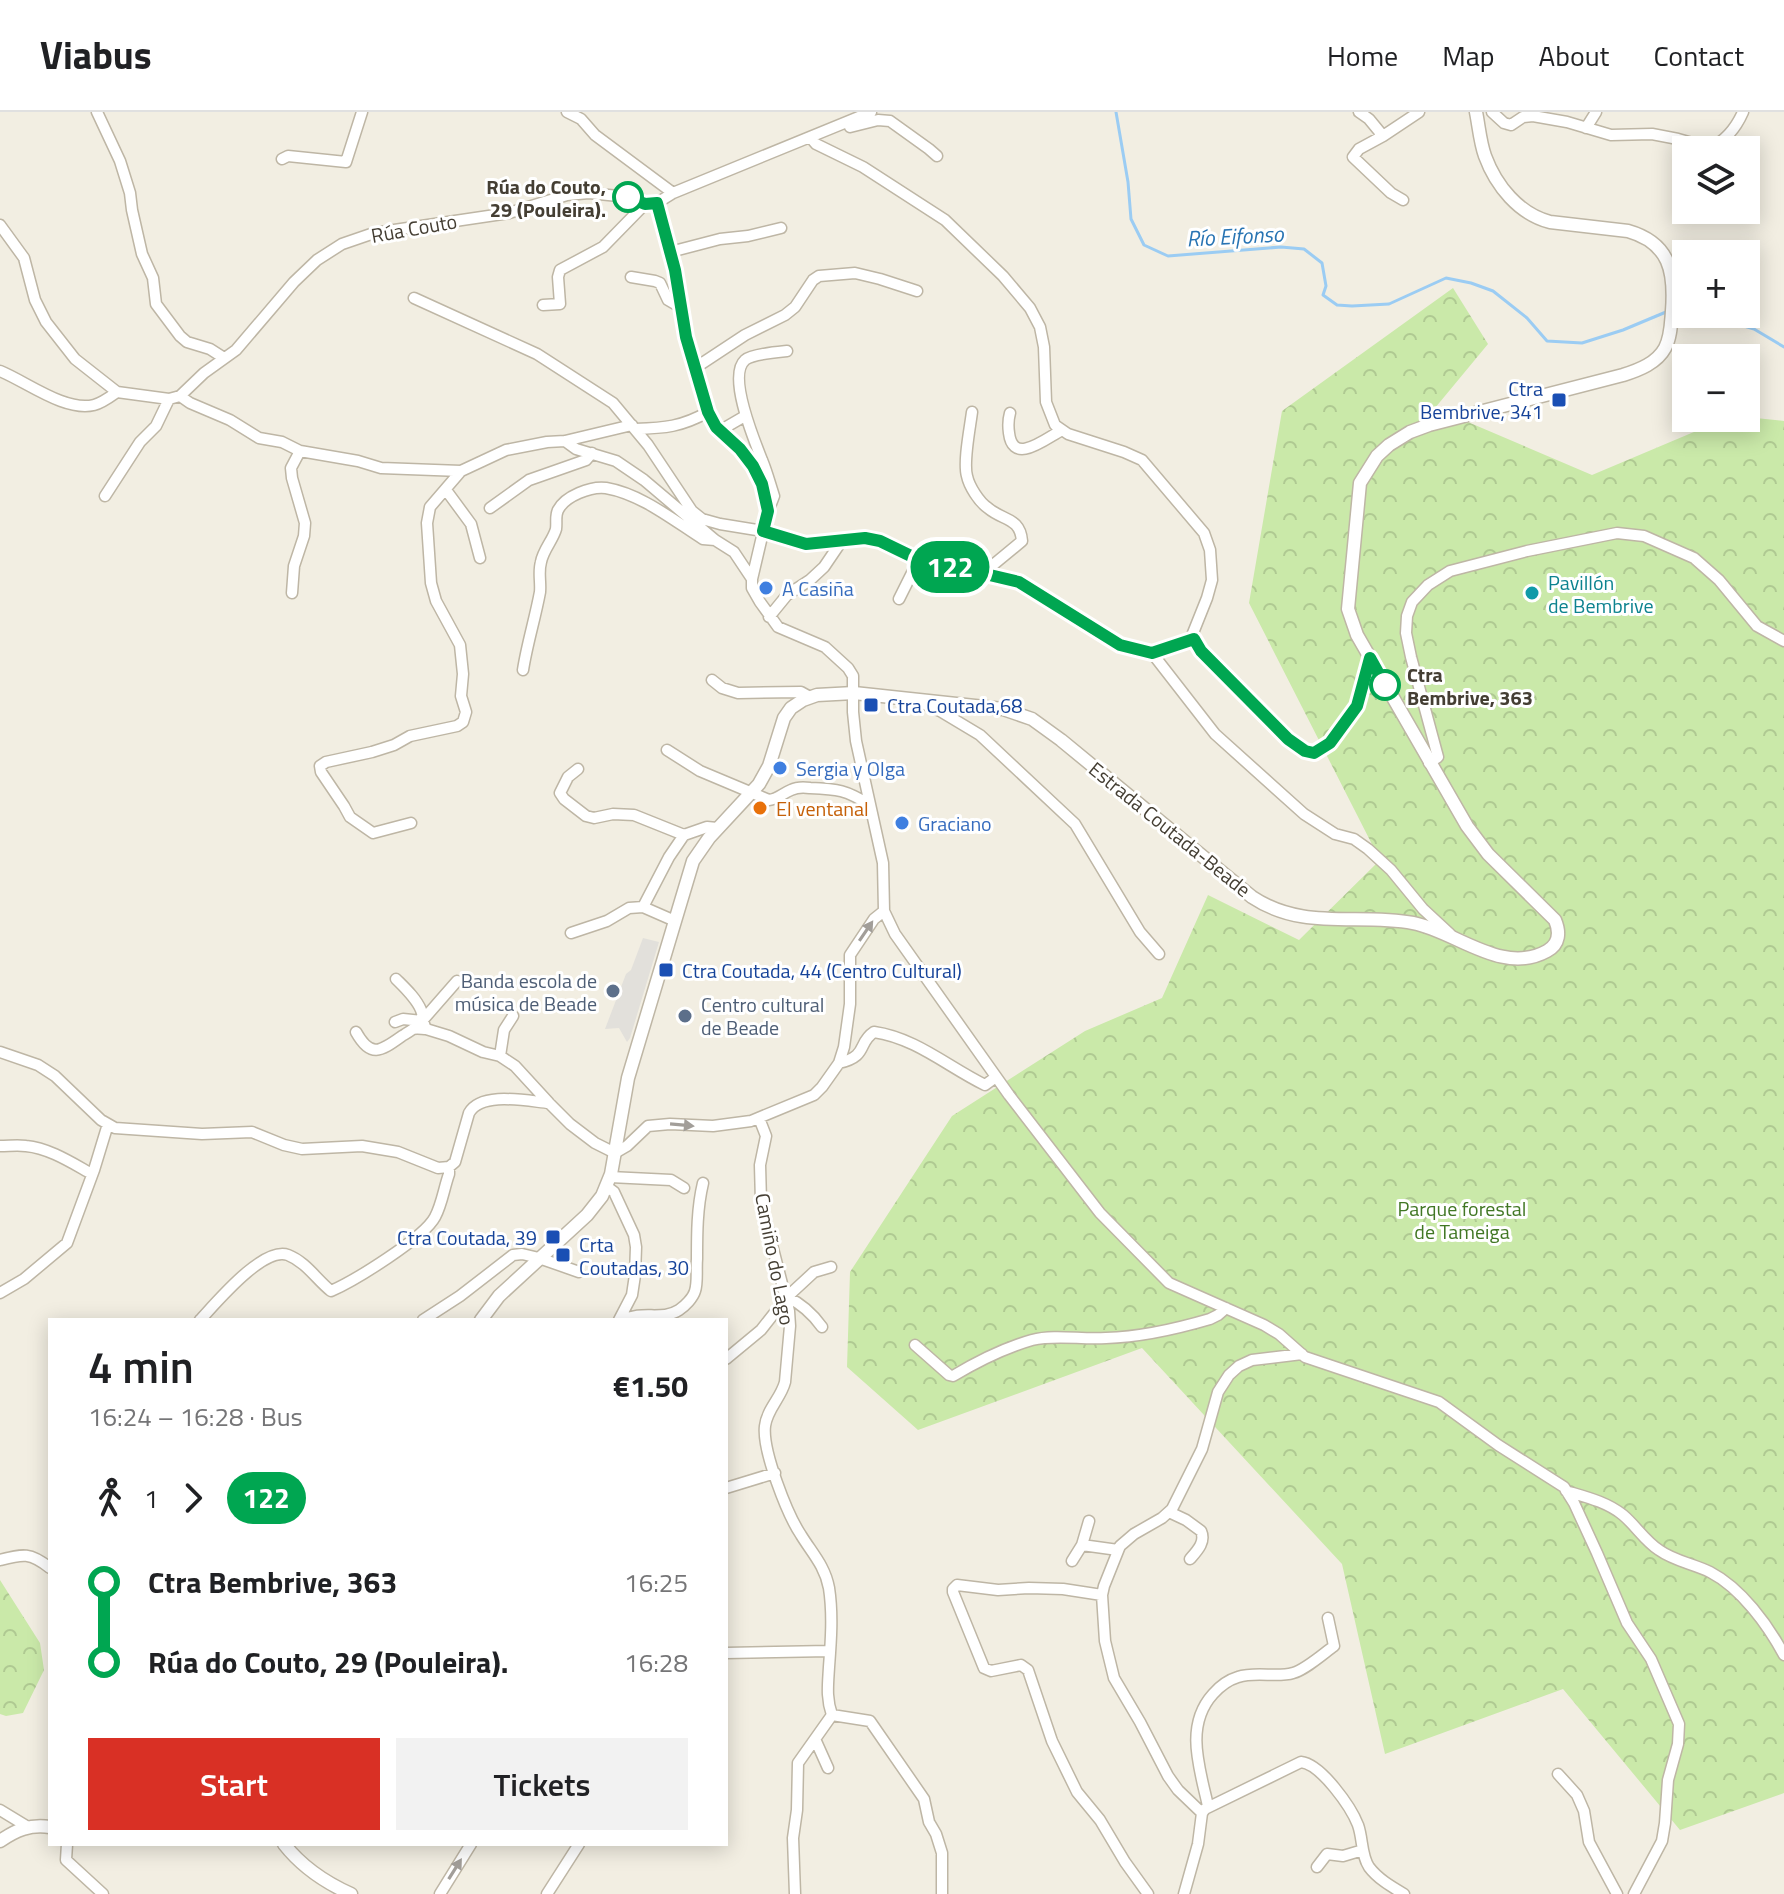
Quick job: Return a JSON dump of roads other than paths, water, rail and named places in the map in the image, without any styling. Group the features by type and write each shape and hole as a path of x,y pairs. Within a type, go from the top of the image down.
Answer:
{"street":[{"path":"97,112 120,161 130,193 142,254 153,278 156,304 187,342 210,349 224,358"},
{"path":"282,159 288,156 346,162 362,112"},
{"path":"567,112 581,119 595,135 673,193"},
{"path":"543,305 560,304 560,270 603,247 651,204 871,112"},
{"path":"1359,112 1383,136"},
{"path":"1403,200 1391,193 1353,157 1359,149 1419,112"},
{"name":"Estrada Coutada-Beade","path":"810,697 854,693 1003,709 1032,719 1243,890 1273,909 1317,919 1407,922 1492,954 1517,958 1530,957 1555,946 1559,933 1555,920 1488,854 1467,826 1357,635 1348,609 1360,483 1377,456 1410,432 1643,368 1666,348 1673,297 1667,259 1647,238 1628,231 1550,222 1531,216 1517,205 1488,162 1476,112"},
{"path":"1492,112 1511,125 1523,117 1533,116 1611,135 1652,134 1710,148 1722,142 1743,112"},
{"path":"1586,128 1596,112"},
{"path":"826,131 834,133 858,124 890,121 937,156"},
{"path":"810,137 816,144 863,167 945,220 1003,276 1030,308 1040,327 1046,402 1055,425 1068,434 1142,460 1204,533 1210,550 1212,580 1193,633 1194,639 1201,651 1288,739 1305,751 1314,753 1330,743 1357,706 1370,658"},
{"name":"Rúa Couto","path":"105,496 140,442 156,426 175,398 236,350 294,282 317,260 342,244 374,233 509,213 567,195 589,193 628,197 651,204"},
{"path":"651,204 675,270 680,307 708,412 753,466 762,484 768,511"},
{"path":"0,225 24,258 35,300 46,322 75,359 117,392 175,398 230,420 259,438 282,442 300,451 381,468 461,471"},
{"path":"670,252 781,228"},
{"path":"0,242 12,242"},
{"path":"695,368 745,335 785,315 819,276 855,273 917,291"},
{"path":"631,277 660,283 668,300 680,307"},
{"path":"414,298 537,354 613,403 648,445 692,511"},
{"path":"787,351 749,357 739,370 745,416 774,496 763,531 752,588 778,627 825,647 853,676 856,741 883,863 884,911 895,934 996,1077 1100,1213 1169,1283 1264,1325 1305,1357 1439,1402 1564,1487 1597,1553 1617,1604 1651,1659 1679,1724 1678,1744 1668,1780 1662,1841 1634,1894"},
{"path":"0,371 67,403 83,406 98,404 117,392"},
{"path":"411,823 373,833 359,825 350,817 320,766 463,722 466,712 461,696 463,674 460,645 436,601 431,583 427,534 430,507 461,471 506,450 631,427 672,428 708,412"},
{"path":"972,412 967,478 982,503 1015,522 1021,530 1022,541 982,574"},
{"path":"1010,413 1007,423 1010,443 1020,450 1062,430"},
{"path":"721,430 745,416"},
{"path":"565,441 576,449 616,461 644,480 715,540 734,552 752,579"},
{"path":"292,593 294,566 305,523 291,468 300,451"},
{"path":"490,508 529,480 586,460 592,453"},
{"path":"523,670 541,588 541,558 556,529 558,511 564,503 587,490 602,487 641,500 703,539 715,540"},
{"path":"446,490 471,524 480,558"},
{"path":"660,494 669,494 702,519 720,524 763,531 806,544 865,538 880,541 919,559 1019,582 1120,645 1152,653 1194,639"},
{"path":"1429,763 1438,757 1411,657 1406,633 1407,616 1412,602 1428,585 1450,571 1527,551 1617,533 1644,536 1694,558 1719,580 1757,626 1784,641"},
{"path":"769,617 787,595 824,567 843,539"},
{"path":"899,599 919,559"},
{"path":"1152,653 1215,734 1304,814 1335,834 1354,839 1368,849 1456,940"},
{"path":"712,680 722,688 738,693 801,692 810,697"},
{"path":"482,1318 499,1296 587,1215 602,1196 615,1153 628,1078 693,861 717,828 759,784 769,766 787,713 797,703 810,697"},
{"path":"917,700 980,735 1075,824 1140,932 1159,954"},
{"path":"667,750 700,771 769,800 800,787 838,789 870,805"},
{"path":"578,769 559,790 564,799 586,816 634,815 684,835"},
{"path":"643,907 684,835 707,827 717,828"},
{"path":"571,933 607,921 629,908 643,907 675,921"},
{"path":"615,1153 653,1124 713,1126 744,1123 814,1095 830,1079 844,1047 850,1004 850,955 874,919 884,911"},
{"path":"396,979 422,1012 424,1025"},
{"path":"356,1032 369,1050 387,1047 424,1025 457,981"},
{"path":"500,1056 504,1030 513,1016"},
{"path":"395,1022 403,1019 424,1025 483,1052 500,1056 515,1066 549,1103 588,1138 615,1153"},
{"path":"839,1063 858,1055 868,1036 874,1032 919,1046 985,1085 996,1077"},
{"path":"0,1052 38,1065 55,1076 101,1120 115,1128 202,1134 252,1132 302,1149 362,1146 398,1152 438,1168 449,1167 455,1162 473,1106 483,1101 503,1099 549,1103"},
{"name":"Camiño do Lago","path":"759,1118 766,1136 760,1165 761,1202 787,1297 790,1326 785,1382 767,1414 764,1430 766,1449 791,1516 819,1559 826,1578 831,1615 827,1703 832,1715"},
{"path":"0,1293 24,1279 67,1243 108,1124"},
{"path":"0,1146 39,1149 92,1174"},
{"path":"202,1318 248,1272 268,1257 280,1253 305,1266 331,1291 384,1261 435,1218 449,1167"},
{"path":"608,1182 671,1180 684,1188"},
{"path":"608,1182 634,1235 636,1247 632,1295 622,1318"},
{"path":"626,1318 670,1315 681,1310 690,1300 696,1289 703,1183"},
{"path":"426,1318 513,1255 539,1258 579,1272"},
{"path":"728,1357 761,1330 787,1297 814,1272 831,1267"},
{"path":"787,1297 800,1303 822,1327"},
{"path":"915,1345 953,1376 992,1355 1032,1340 1139,1335 1210,1319 1226,1308"},
{"path":"1205,1809 1178,1790 1168,1776 1114,1678 1105,1641 1102,1595 1111,1566 1126,1540 1169,1512 1202,1449 1218,1392 1229,1375 1252,1360 1302,1354"},
{"path":"728,1487 775,1473"},
{"path":"1566,1491 1598,1501 1621,1513 1660,1551 1717,1577 1733,1589 1761,1619 1784,1655"},
{"path":"1169,1512 1201,1531 1203,1536 1199,1549 1190,1559"},
{"path":"1072,1561 1082,1545 1089,1521"},
{"path":"1082,1545 1118,1550"},
{"path":"0,1560 23,1554 37,1558 48,1566"},
{"path":"1102,1595 1063,1589 998,1590 957,1585 953,1589 984,1668 991,1671 1021,1665 1028,1670 1052,1741 1077,1792 1100,1820 1148,1894"},
{"path":"1184,1894 1205,1809 1196,1738 1198,1718 1204,1706 1229,1680 1251,1674 1291,1674 1325,1653 1334,1646 1328,1618"},
{"path":"728,1653 829,1651"},
{"path":"795,1894 793,1838 798,1763 832,1715 870,1721 915,1783 924,1799 929,1822 942,1853 942,1894"},
{"path":"815,1739 828,1768"},
{"path":"1205,1809 1301,1762 1307,1763 1325,1777 1351,1811 1370,1868 1404,1894"},
{"path":"1558,1774 1577,1795 1584,1811 1589,1842 1617,1894"},
{"path":"0,1810 28,1827"},
{"path":"0,1841 14,1831 39,1825 48,1827"},
{"path":"67,1846 66,1860 103,1894"},
{"path":"286,1846 314,1874 348,1893"},
{"path":"440,1894 470,1846"},
{"path":"547,1894 578,1846"},
{"path":"1317,1867 1327,1854 1343,1856 1363,1850"}],"waterway":[{"name":"Río Eifonso","path":"1116,112 1131,219 1144,245 1168,256 1281,247 1304,249 1322,263 1326,286 1323,295 1337,305 1389,304 1446,278 1471,283 1493,291 1527,318 1547,341 1582,343 1666,312"},
{"name":"Río Eifonso","path":"1751,328 1784,347"}],"place":[{"name":"Rúa do Couto, 29 (Pouleira).","path":"628,197"},
{"name":"Ctra Bembrive, 341","path":"1559,400"},
{"name":"A Casiña","path":"766,588"},
{"name":"Pavillón de Bembrive","path":"1532,593"},
{"name":"Ctra Bembrive, 363","path":"1385,685"},
{"name":"Ctra Coutada,68","path":"871,705"},
{"name":"Sergia y Olga","path":"780,768"},
{"name":"El ventanal","path":"760,808"},
{"name":"Graciano","path":"902,823"},
{"name":"Ctra Coutada, 44 (Centro Cultural)","path":"666,970"},
{"name":"Banda escola de música de Beade","path":"613,991"},
{"name":"Centro cultural de Beade","path":"685,1016"},
{"name":"Ctra Coutada, 39","path":"553,1237"},
{"name":"Crta Coutadas, 30","path":"563,1255"}],"park label":[{"name":"Parque forestal de Tameiga","path":"1462,1220"}]}
